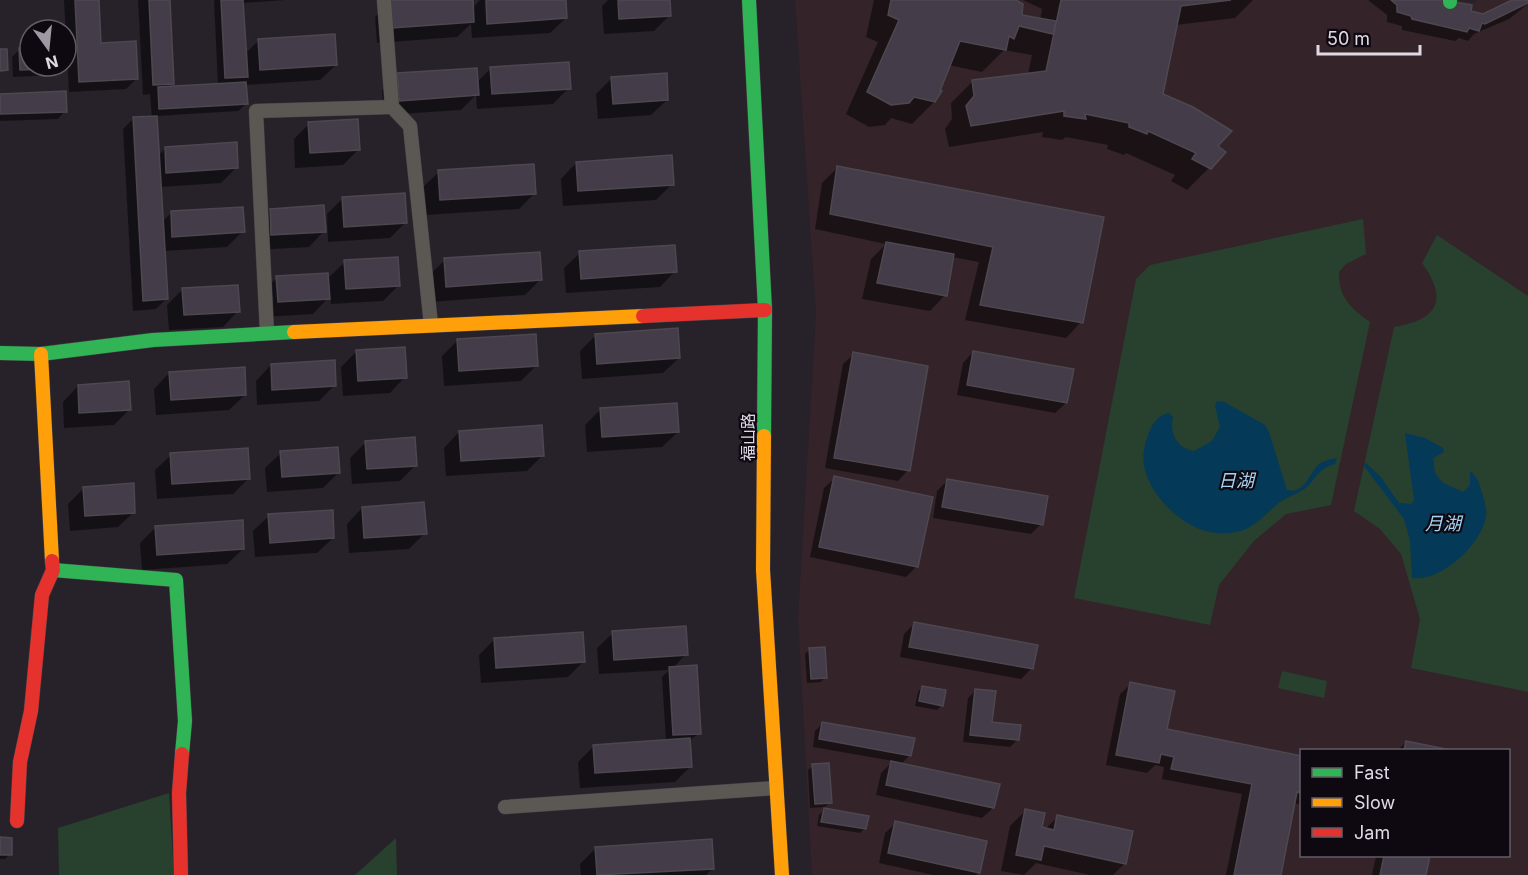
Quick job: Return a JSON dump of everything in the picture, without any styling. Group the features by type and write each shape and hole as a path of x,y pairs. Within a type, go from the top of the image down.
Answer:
{"street":[{"path":"384,0 392,106 410,126 431,325"},
{"name":"福山路","path":"749,0 765,310 763,570 782,875"},
{"path":"267,333 256,111 392,106"},
{"path":"0,353 41,354 153,340 267,333 765,310"},
{"path":"17,821 20,762 31,711 42,595 53,570 41,354"},
{"path":"53,570 176,580 185,721 179,793 181,875"},
{"path":"505,807 775,788"}],"shaded area":[{"path":"795,0 1459,0 1475,3 1476,0 1528,0 1528,875 812,875 798,618 816,314"}],"green space":[{"path":"1363,219 1366,254 1346,264 1339,272 1339,281 1347,301 1370,322 1331,505 1286,514 1254,541 1219,585 1210,625 1074,598 1136,279 1150,265"},
{"path":"1437,235 1528,296 1528,692 1411,668 1420,619 1401,554 1380,529 1354,511 1394,327 1421,319 1435,306 1435,287 1422,263"},
{"path":"1282,671 1327,681 1324,698 1278,688"},
{"path":"169,793 174,875 59,875 58,828"},
{"path":"396,838 397,875 355,875"}],"water":[{"name":"日湖","path":"1217,401 1224,402 1265,425 1287,490 1293,491 1302,487 1322,462 1337,458 1335,464 1322,470 1305,488 1280,502 1246,529 1238,532 1217,533 1193,526 1171,510 1153,489 1144,466 1145,446 1154,424 1159,418 1169,413 1173,417 1173,434 1183,447 1194,451 1212,441 1220,427 1215,405"},
{"name":"月湖","path":"1405,433 1425,438 1443,448 1444,452 1433,458 1435,473 1443,483 1463,492 1470,485 1470,471 1476,477 1486,507 1483,528 1468,550 1447,568 1423,578 1412,578 1410,540 1404,519 1364,466 1365,462 1380,476 1399,503 1411,504 1414,500"}],"building":[{"path":"75,0 99,0 101,43 136,41 138,79 79,82 78,18 76,18"},
{"path":"149,0 170,0 174,84 153,85"},
{"path":"221,0 243,0 248,77 225,78"},
{"path":"390,0 473,0 474,22 392,28"},
{"path":"486,0 566,0 567,18 487,24"},
{"path":"618,0 670,0 671,16 619,19"},
{"path":"891,0 1016,0 1023,4 1022,15 1056,21 1053,34 1019,26 1014,39 1009,36 1006,50 960,41 940,91 942,91 935,102 914,97 909,103 891,105 867,92 899,20 888,15"},
{"path":"1061,0 1231,0 1181,6 1163,94 1193,107 1232,131 1218,146 1226,152 1211,169 1192,159 1196,153 1148,131 1147,134 1129,127 1129,123 1085,114 1086,119 1064,116 1064,111 971,126 966,106 974,96 972,80 1046,71"},
{"path":"1391,0 1443,0 1472,5 1471,11 1483,14 1512,0 1528,0 1528,3 1485,24 1482,23 1479,31 1469,28 1467,32 1412,19 1411,16 1397,12 1397,5"},
{"path":"335,34 337,65 260,70 258,39"},
{"path":"0,49 7,49 8,70 0,71"},
{"path":"569,62 571,89 492,94 490,67"},
{"path":"477,68 479,95 399,101 397,73"},
{"path":"667,73 668,100 613,104 611,77"},
{"path":"246,82 248,104 159,109 158,87"},
{"path":"66,91 67,112 0,114 0,94"},
{"path":"157,116 168,299 143,301 133,117"},
{"path":"358,119 360,150 310,153 308,122"},
{"path":"237,142 238,168 166,173 165,147"},
{"path":"672,155 674,185 578,191 576,162"},
{"path":"534,164 536,194 440,200 438,170"},
{"path":"837,166 1104,217 1083,323 980,305 993,247 830,214"},
{"path":"405,193 407,223 344,227 342,197"},
{"path":"324,205 326,232 271,235 270,209"},
{"path":"243,207 245,232 172,237 171,211"},
{"path":"886,242 954,254 947,296 877,283"},
{"path":"675,245 677,272 581,279 579,251"},
{"path":"540,252 542,280 446,287 444,258"},
{"path":"398,257 400,286 346,289 344,260"},
{"path":"328,273 330,299 278,302 276,276"},
{"path":"238,285 240,312 184,315 182,288"},
{"path":"678,328 680,358 597,364 595,334"},
{"path":"536,334 538,366 459,371 457,339"},
{"path":"405,347 407,378 358,381 356,350"},
{"path":"973,351 1074,369 1067,403 967,385"},
{"path":"853,352 928,366 910,471 834,458"},
{"path":"335,360 336,386 272,390 271,364"},
{"path":"245,367 246,395 171,400 169,372"},
{"path":"129,381 131,410 79,413 78,385"},
{"path":"677,403 679,432 602,437 600,408"},
{"path":"542,425 544,456 461,461 459,431"},
{"path":"415,437 417,466 367,469 365,441"},
{"path":"338,447 340,473 282,477 280,451"},
{"path":"248,448 250,479 172,484 170,453"},
{"path":"834,476 933,497 918,567 819,547"},
{"path":"947,479 1048,496 1043,525 942,507"},
{"path":"134,483 135,513 85,516 83,487"},
{"path":"424,502 427,534 364,538 362,507"},
{"path":"333,510 334,538 270,543 268,514"},
{"path":"243,520 244,549 157,555 155,526"},
{"path":"914,622 1038,645 1033,669 909,647"},
{"path":"686,626 688,655 614,660 612,631"},
{"path":"583,632 585,662 496,668 494,638"},
{"path":"825,647 827,678 811,679 809,648"},
{"path":"697,665 701,734 673,735 669,667"},
{"path":"1130,682 1175,691 1167,729 1300,756 1300,793 1297,792 1281,875 1234,875 1252,784 1171,769 1174,757 1161,754 1159,763 1116,755"},
{"path":"922,686 946,690 943,706 919,701"},
{"path":"975,689 996,691 992,722 1021,725 1019,740 970,735"},
{"path":"822,722 915,738 911,756 819,739"},
{"path":"690,738 692,767 595,773 593,745"},
{"path":"1406,741 1446,749 1404,749"},
{"path":"891,761 1000,784 994,808 886,785"},
{"path":"829,763 832,803 815,804 812,764"},
{"path":"824,808 869,816 866,829 821,822"},
{"path":"1025,809 1045,813 1042,827 1054,830 1057,815 1133,831 1126,864 1044,846 1041,860 1016,855"},
{"path":"895,821 987,841 980,873 888,853"},
{"path":"0,837 12,838 12,855 0,855"},
{"path":"712,839 714,869 597,875 595,847"},
{"path":"1384,857 1430,857 1426,875 1380,875"}],"traffic: fast":[{"path":"749,0 765,310 764,436"},
{"path":"0,353 41,354 153,340 294,332"},
{"path":"53,570 176,580 185,721 182,754"}],"traffic: slow":[{"path":"294,332 643,316"},
{"path":"41,354 52,561"},
{"path":"764,436 763,570 782,875"}],"traffic: jam":[{"path":"643,316 765,310"},
{"path":"17,821 20,762 31,711 42,595 53,570 52,561"},
{"path":"181,875 179,793 182,754"}]}
